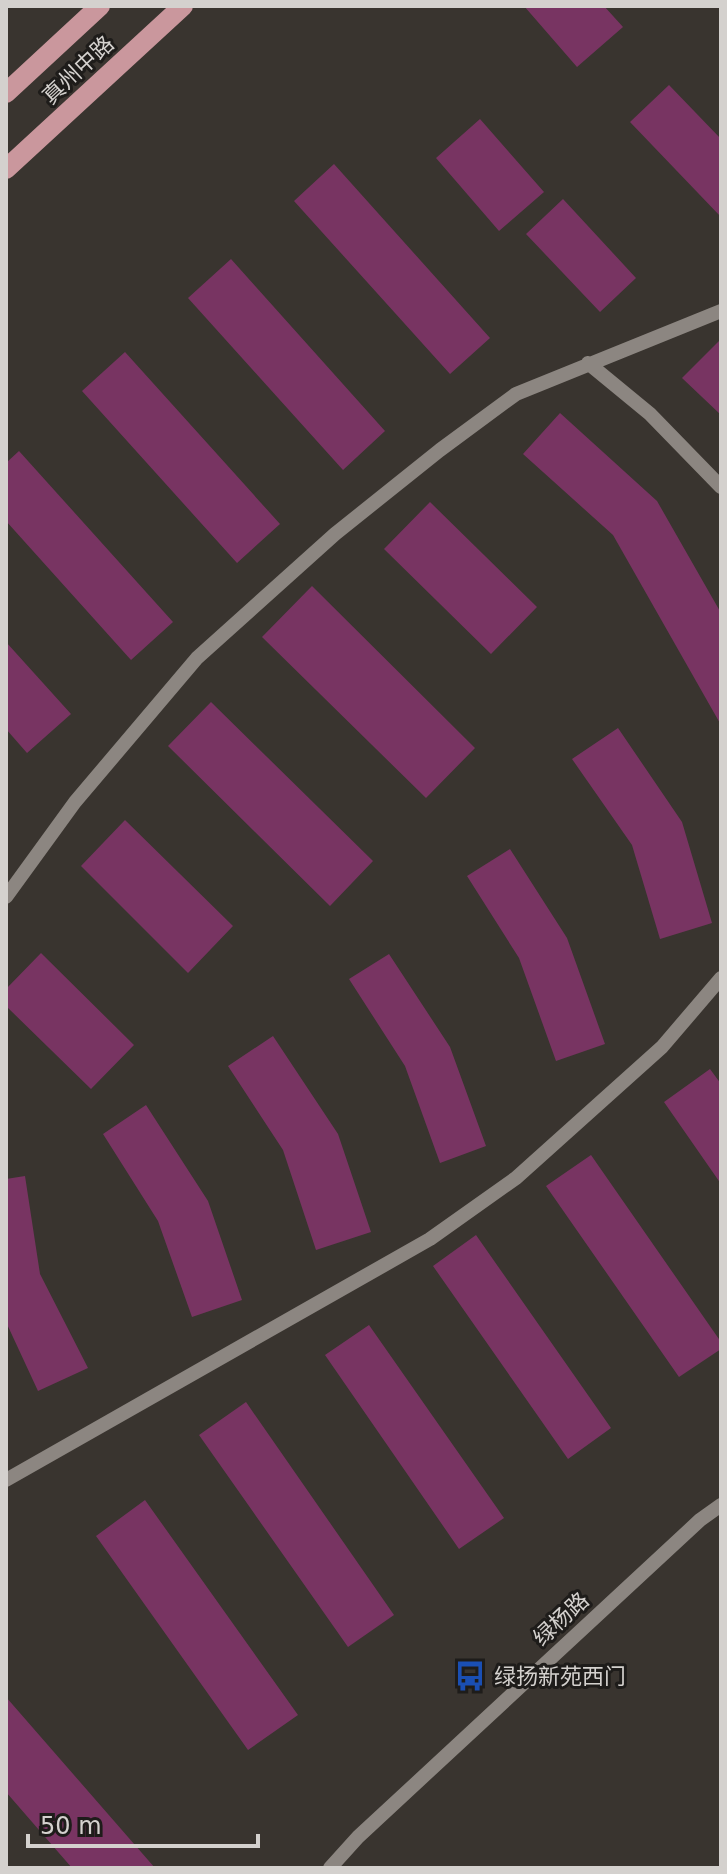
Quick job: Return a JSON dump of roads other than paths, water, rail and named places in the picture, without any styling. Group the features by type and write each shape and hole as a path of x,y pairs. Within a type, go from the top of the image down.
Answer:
{"main road":[{"name":"真州中路","path":"6,93 100,6"},
{"name":"真州中路","path":"6,169 183,6"}],"street":[{"path":"6,897 75,802 197,658 335,534 516,394 721,311"},
{"path":"588,363 650,414 721,487"},
{"path":"6,1480 430,1239 516,1178 662,1047 721,978"},
{"name":"绿杨路","path":"330,1868 403,1795 700,1520 721,1505"}],"place":[{"name":"绿扬新苑西门","path":"470,1676"}]}
